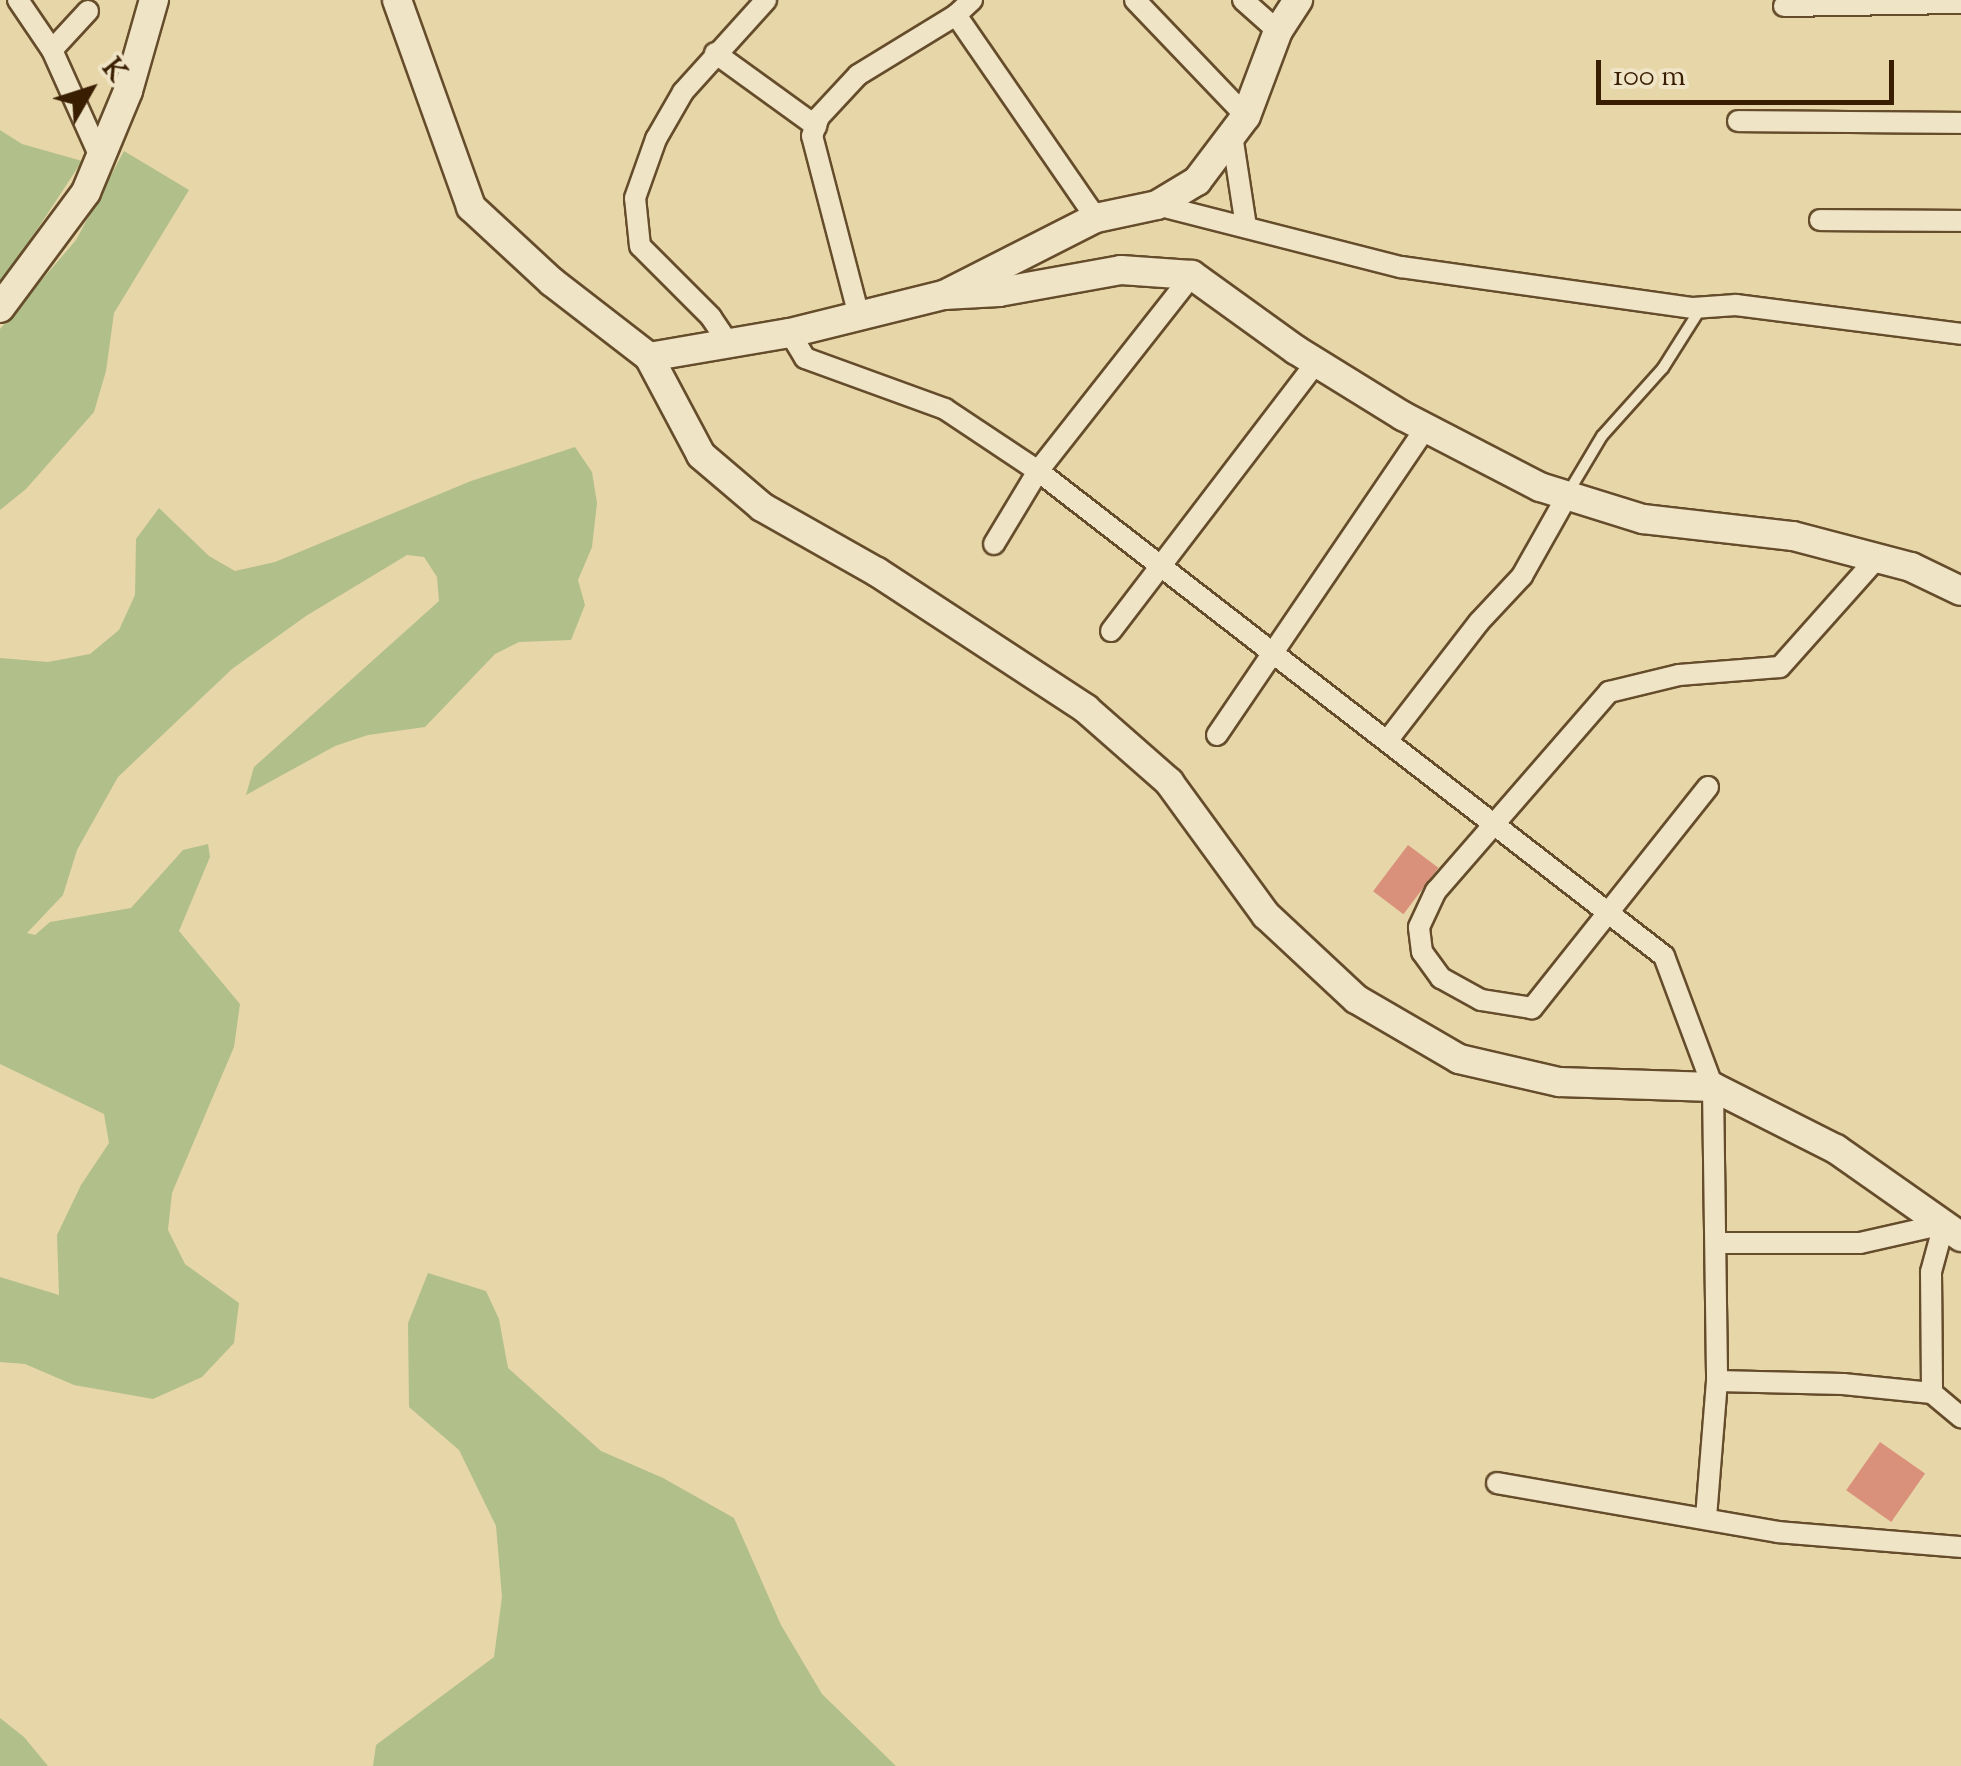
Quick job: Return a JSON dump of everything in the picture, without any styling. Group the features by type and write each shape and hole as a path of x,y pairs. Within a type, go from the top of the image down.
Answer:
{"street":[{"path":"18,0 52,50 100,157"},
{"path":"0,308 68,222 128,91 154,0"},
{"path":"397,0 471,207 552,282 648,357 701,455 762,507 877,572 1086,709 1169,782 1266,914 1356,1000 1459,1059 1560,1082 1713,1087 1836,1149 1952,1231"},
{"path":"729,344 711,318 640,246 635,228 635,198 656,138 683,92 766,0"},
{"path":"859,316 812,136 833,99 858,75 956,15 972,0"},
{"path":"1135,0 1239,126 1246,227"},
{"path":"1243,0 1278,30"},
{"path":"944,295 1096,218 1157,205 1197,181 1239,126 1278,30 1298,0"},
{"path":"1784,6 1961,3"},
{"path":"52,50 88,11"},
{"path":"956,15 1096,218"},
{"path":"715,53 816,126"},
{"path":"1738,121 1961,123"},
{"path":"1157,205 1401,266 1701,308 1736,305 1961,334"},
{"path":"1820,220 1961,221"},
{"path":"648,357 790,333 944,295 999,292 1121,270 1192,275 1317,362 1426,428 1540,488 1643,519 1794,536 1911,567 1961,592"},
{"path":"994,544 1038,471 1192,275"},
{"path":"790,333 805,358 945,409 1038,471 1664,956 1713,1087 1716,1381 1706,1519"},
{"path":"1111,632 1276,422 1317,362"},
{"path":"1217,734 1426,428"},
{"path":"1387,741 1479,622 1522,576 1567,496"},
{"path":"1708,787 1611,914 1532,1008 1481,1000 1441,978 1422,952 1419,927 1436,892 1609,692 1679,676 1780,667 1877,558"},
{"path":"1716,1243 1860,1243 1952,1231"},
{"path":"1932,1393 1931,1272 1952,1231"},
{"path":"1716,1381 1843,1384 1932,1393 1961,1417"},
{"path":"1497,1484 1778,1532 1961,1547"}],"lane":[{"path":"1567,496 1602,436 1662,368 1701,308"}],"green space":[{"path":"0,130 22,144 82,161 0,286"},
{"path":"124,151 189,190 114,313 106,371 94,412 26,489 0,510 0,329 76,240"},
{"path":"575,447 592,472 597,503 592,547 578,580 585,605 571,640 519,642 495,654 425,727 368,735 335,746 246,795 254,767 439,601 437,577 424,557 407,555 306,616 232,669 118,777 77,850 63,895 27,933 35,935 50,922 131,908 183,850 208,844 210,857 179,931 240,1004 234,1047 172,1193 168,1230 185,1264 239,1303 234,1343 202,1377 153,1399 74,1385 25,1364 0,1362 0,1277 59,1295 57,1235 81,1185 109,1143 104,1114 0,1064 0,658 48,662 90,654 119,630 135,595 136,539 159,508 209,556 235,571 275,562 471,481"},
{"path":"428,1273 486,1291 499,1319 508,1368 601,1451 663,1478 734,1518 781,1625 822,1694 896,1766 373,1766 376,1745 494,1657 502,1597 496,1526 459,1450 409,1407 408,1323"},
{"path":"0,1718 24,1737 48,1766 0,1766"}],"building":[{"path":"1408,845 1438,868 1403,914 1373,891"},
{"path":"1880,1442 1925,1474 1891,1522 1846,1490"}]}
